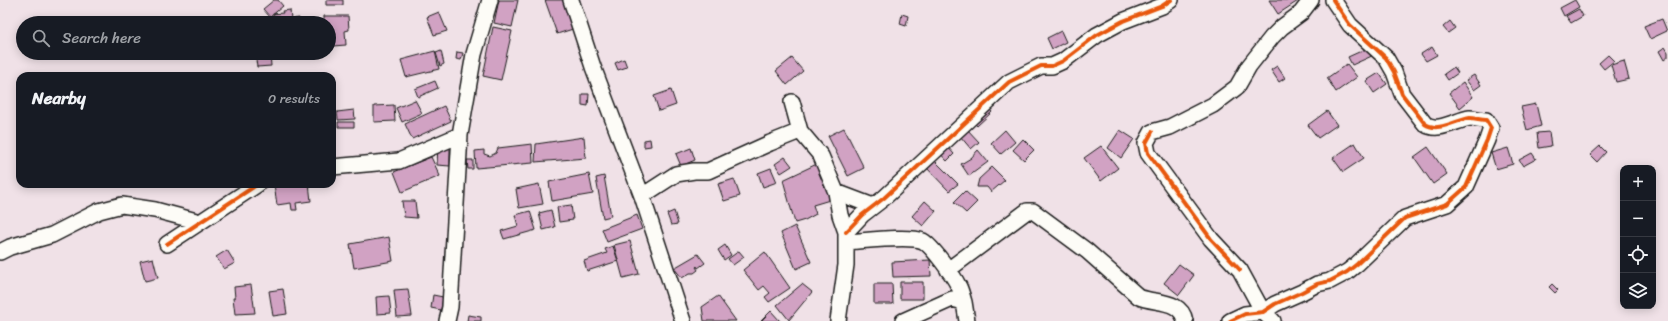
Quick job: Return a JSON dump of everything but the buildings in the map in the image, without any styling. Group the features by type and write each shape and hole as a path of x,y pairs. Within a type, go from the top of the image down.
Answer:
{"street":[{"path":"446,321 450,307 460,135 474,54 490,0"},
{"path":"571,0 593,67 642,196 683,321"},
{"path":"846,237 862,215 884,198 1009,82 1041,66 1052,66 1063,61 1097,34 1123,21 1162,6 1171,0"},
{"path":"1268,316 1240,270 1211,239 1148,153 1146,143 1152,132 1170,127 1213,105 1237,87 1249,66 1272,37 1282,27 1301,13 1311,0"},
{"path":"1268,316 1275,304 1317,284 1330,281 1347,272 1405,218 1447,204 1466,187 1491,128 1486,120 1471,118 1439,127 1429,127 1425,124 1402,94 1386,58 1350,25 1333,0"},
{"path":"792,102 800,131 821,156 836,192 846,237 846,265 838,321"},
{"path":"642,196 676,174 694,171 708,171 800,131"},
{"path":"336,167 399,161 460,135"},
{"path":"167,244 252,188"},
{"path":"836,192 873,206"},
{"path":"0,252 10,247 52,235 99,211 122,205 155,210 200,222"},
{"path":"948,270 1027,211 1033,211 1087,251 1139,297 1149,301 1167,302 1180,310 1185,321"},
{"path":"846,237 911,238 927,244 958,285 964,302 968,321"},
{"path":"903,321 952,299 964,302"},
{"path":"1230,321 1245,314 1268,316"}],"cycle path":[{"path":"846,232 862,215 884,198 1009,82 1041,66 1052,66 1063,61 1097,35 1123,21 1162,6 1171,0"},
{"path":"1230,321 1245,314 1263,312 1275,304 1317,284 1330,281 1347,272 1405,218 1447,204 1466,187 1491,128 1486,120 1472,118 1441,127 1425,124 1402,94 1394,72 1386,58 1350,25 1333,0"},
{"path":"1152,132 1146,143 1148,153 1211,239 1240,270"},
{"path":"167,244 252,188"}]}
